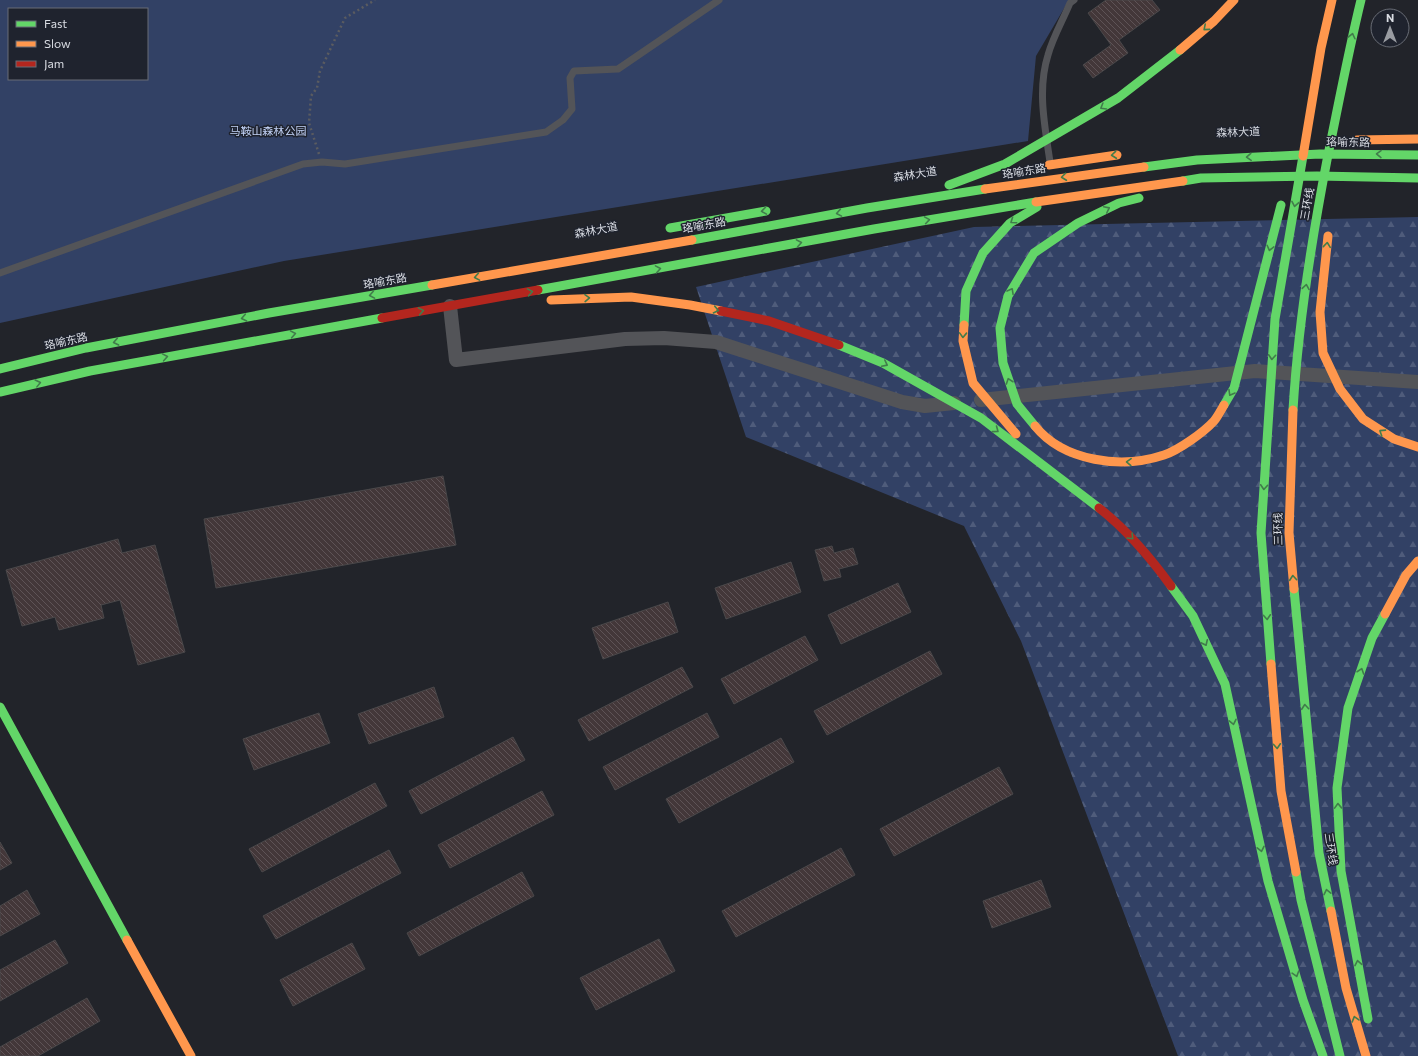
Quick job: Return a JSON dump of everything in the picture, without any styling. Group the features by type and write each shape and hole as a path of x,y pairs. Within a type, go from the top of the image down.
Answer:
{"main road":[{"path":"867,208 940,188 1005,164 1118,98 1169,60 1214,21 1234,0"},
{"name":"三环线","path":"1332,0 1322,48 1275,319 1261,533 1281,791 1301,900 1340,1056"},
{"name":"三环线","path":"1361,0 1348,52 1317,214 1300,326 1293,408 1289,533 1319,853 1346,988 1366,1056"},
{"path":"1149,196 1119,203 1078,223 1034,253 1008,296 1000,328 1002,363 1016,404 1042,435 1073,454 1100,461 1140,462 1166,455 1192,440 1215,420 1234,388 1322,48"},
{"path":"1334,186 1348,52"},
{"path":"1298,141 1418,139"},
{"path":"1046,165 1128,154"},
{"name":"珞喻东路","path":"0,369 86,348 269,313 867,208 1037,181 1197,160 1320,154 1418,156"},
{"path":"1153,165 1086,186 1039,205 1010,223 983,253 966,290 963,341 973,383 1015,432 1112,518 1151,558 1193,616 1225,684 1268,881 1303,1000 1323,1056"},
{"name":"森林大道","path":"943,182 1012,171"},
{"path":"1354,177 1411,187"},
{"path":"0,392 90,371 874,229 1042,201 1201,178 1418,178"},
{"path":"1164,193 1232,178"},
{"path":"662,230 778,209"},
{"path":"1329,226 1320,312 1324,353 1340,389 1363,419 1394,439 1418,446"},
{"path":"424,286 473,268"},
{"path":"542,301 631,297 690,305 768,321 849,348 883,363 981,418 1112,518"},
{"path":"450,306 527,302"},
{"path":"1371,1031 1341,872 1337,788 1348,708 1367,652 1372,638 1406,575 1418,561"},
{"path":"0,707 191,1056"}],"street":[{"path":"450,306 456,360 625,339 664,338 716,342 902,402 925,406 1255,371 1418,382"}],"lane":[{"path":"0,273 288,168 303,164 322,162 345,164 546,132 563,120 572,109 570,78 574,71 618,68 719,0"},
{"path":"1046,165 1042,87 1048,55 1070,3 1074,0"}],"path":[{"path":"322,162 310,123 312,96 317,88 320,71 345,18 375,0"}],"green space":[{"name":"马鞍山森林公园","path":"0,0 1069,0 1036,56 1028,141 284,261 0,323"},
{"path":"1418,217 1418,1056 1178,1056 1021,641 964,526 746,437 696,287 974,227"}],"building":[{"path":"1106,0 1152,0 1160,10 1119,40 1128,53 1093,78 1083,65 1111,45 1088,13"},
{"path":"443,476 456,545 216,588 204,519"},
{"path":"118,539 122,553 155,545 185,652 138,665 120,600 101,605 104,618 59,630 55,617 22,626 6,570"},
{"path":"832,546 834,553 853,548 858,564 839,569 841,577 824,581 815,550"},
{"path":"791,562 801,592 726,619 715,588"},
{"path":"898,583 911,612 841,644 828,615"},
{"path":"668,602 678,632 603,659 592,628"},
{"path":"805,636 818,660 734,704 721,679"},
{"path":"930,651 942,674 827,735 814,711"},
{"path":"682,667 693,687 589,741 578,720"},
{"path":"434,687 444,717 369,744 358,714"},
{"path":"319,713 330,743 254,770 243,739"},
{"path":"707,713 719,737 615,790 603,767"},
{"path":"513,737 525,760 421,814 409,791"},
{"path":"781,738 794,762 679,823 666,799"},
{"path":"999,767 1013,794 894,856 880,829"},
{"path":"375,783 387,806 262,872 249,849"},
{"path":"542,791 554,815 450,868 438,845"},
{"path":"0,842 12,863 0,870"},
{"path":"841,848 855,875 736,937 722,911"},
{"path":"389,850 401,873 276,939 263,916"},
{"path":"522,872 534,896 419,956 407,933"},
{"path":"1041,880 1051,907 992,928 983,901"},
{"path":"27,890 40,914 0,936 0,906"},
{"path":"659,939 675,971 596,1010 580,978"},
{"path":"55,940 68,963 0,1001 0,970"},
{"path":"352,943 365,969 293,1006 280,980"},
{"path":"87,998 100,1021 38,1056 0,1056 0,1047"}],"traffic: fast":[{"path":"1293,410 1298,347 1316,222 1343,80 1361,0"},
{"path":"949,185 1005,164 1118,98 1180,50"},
{"path":"1144,167 1197,160 1320,154 1418,155"},
{"path":"1271,664 1261,533 1275,319 1303,156"},
{"path":"1183,181 1201,178 1317,176 1418,178"},
{"path":"692,240 867,208 985,189"},
{"path":"1035,426 1017,404 1003,363 1000,328 1008,296 1034,253 1078,223 1119,203 1139,198"},
{"path":"538,290 874,229 1036,202"},
{"path":"1224,405 1234,388 1281,205"},
{"path":"964,325 966,291 983,253 1010,223 1037,207"},
{"path":"670,228 766,211"},
{"path":"0,369 86,348 269,313 432,285"},
{"path":"0,392 90,371 382,318"},
{"path":"839,345 883,363 981,418 1099,508"},
{"path":"1171,586 1193,616 1225,684 1268,881 1303,1000 1323,1056"},
{"path":"1294,589 1319,853 1331,911"},
{"path":"1368,1019 1341,871 1337,788 1348,708 1372,638 1385,614"},
{"path":"0,707 127,940"},
{"path":"1296,872 1301,900 1340,1056"}],"traffic: slow":[{"path":"1180,50 1214,21 1234,0"},
{"path":"1303,156 1321,48 1332,0"},
{"path":"1357,140 1418,139"},
{"path":"1049,165 1117,155"},
{"path":"985,189 1144,167"},
{"path":"1036,202 1183,181"},
{"path":"1328,236 1320,312 1323,353 1340,389 1363,419 1394,439 1418,447"},
{"path":"432,285 692,240"},
{"path":"551,300 631,297 721,311"},
{"path":"964,325 963,341 973,383 1016,434"},
{"path":"1035,426 1047,438 1061,448 1077,455 1112,461 1130,461 1164,455 1184,445 1210,425 1224,405"},
{"path":"1293,410 1289,533 1294,589"},
{"path":"1385,614 1406,575 1418,561"},
{"path":"1271,664 1281,791 1296,872"},
{"path":"1331,911 1346,988 1366,1056"},
{"path":"127,940 191,1056"}],"traffic: jam":[{"path":"382,318 538,290"},
{"path":"721,311 769,321 839,345"},
{"path":"1099,508 1138,544 1171,586"}]}
